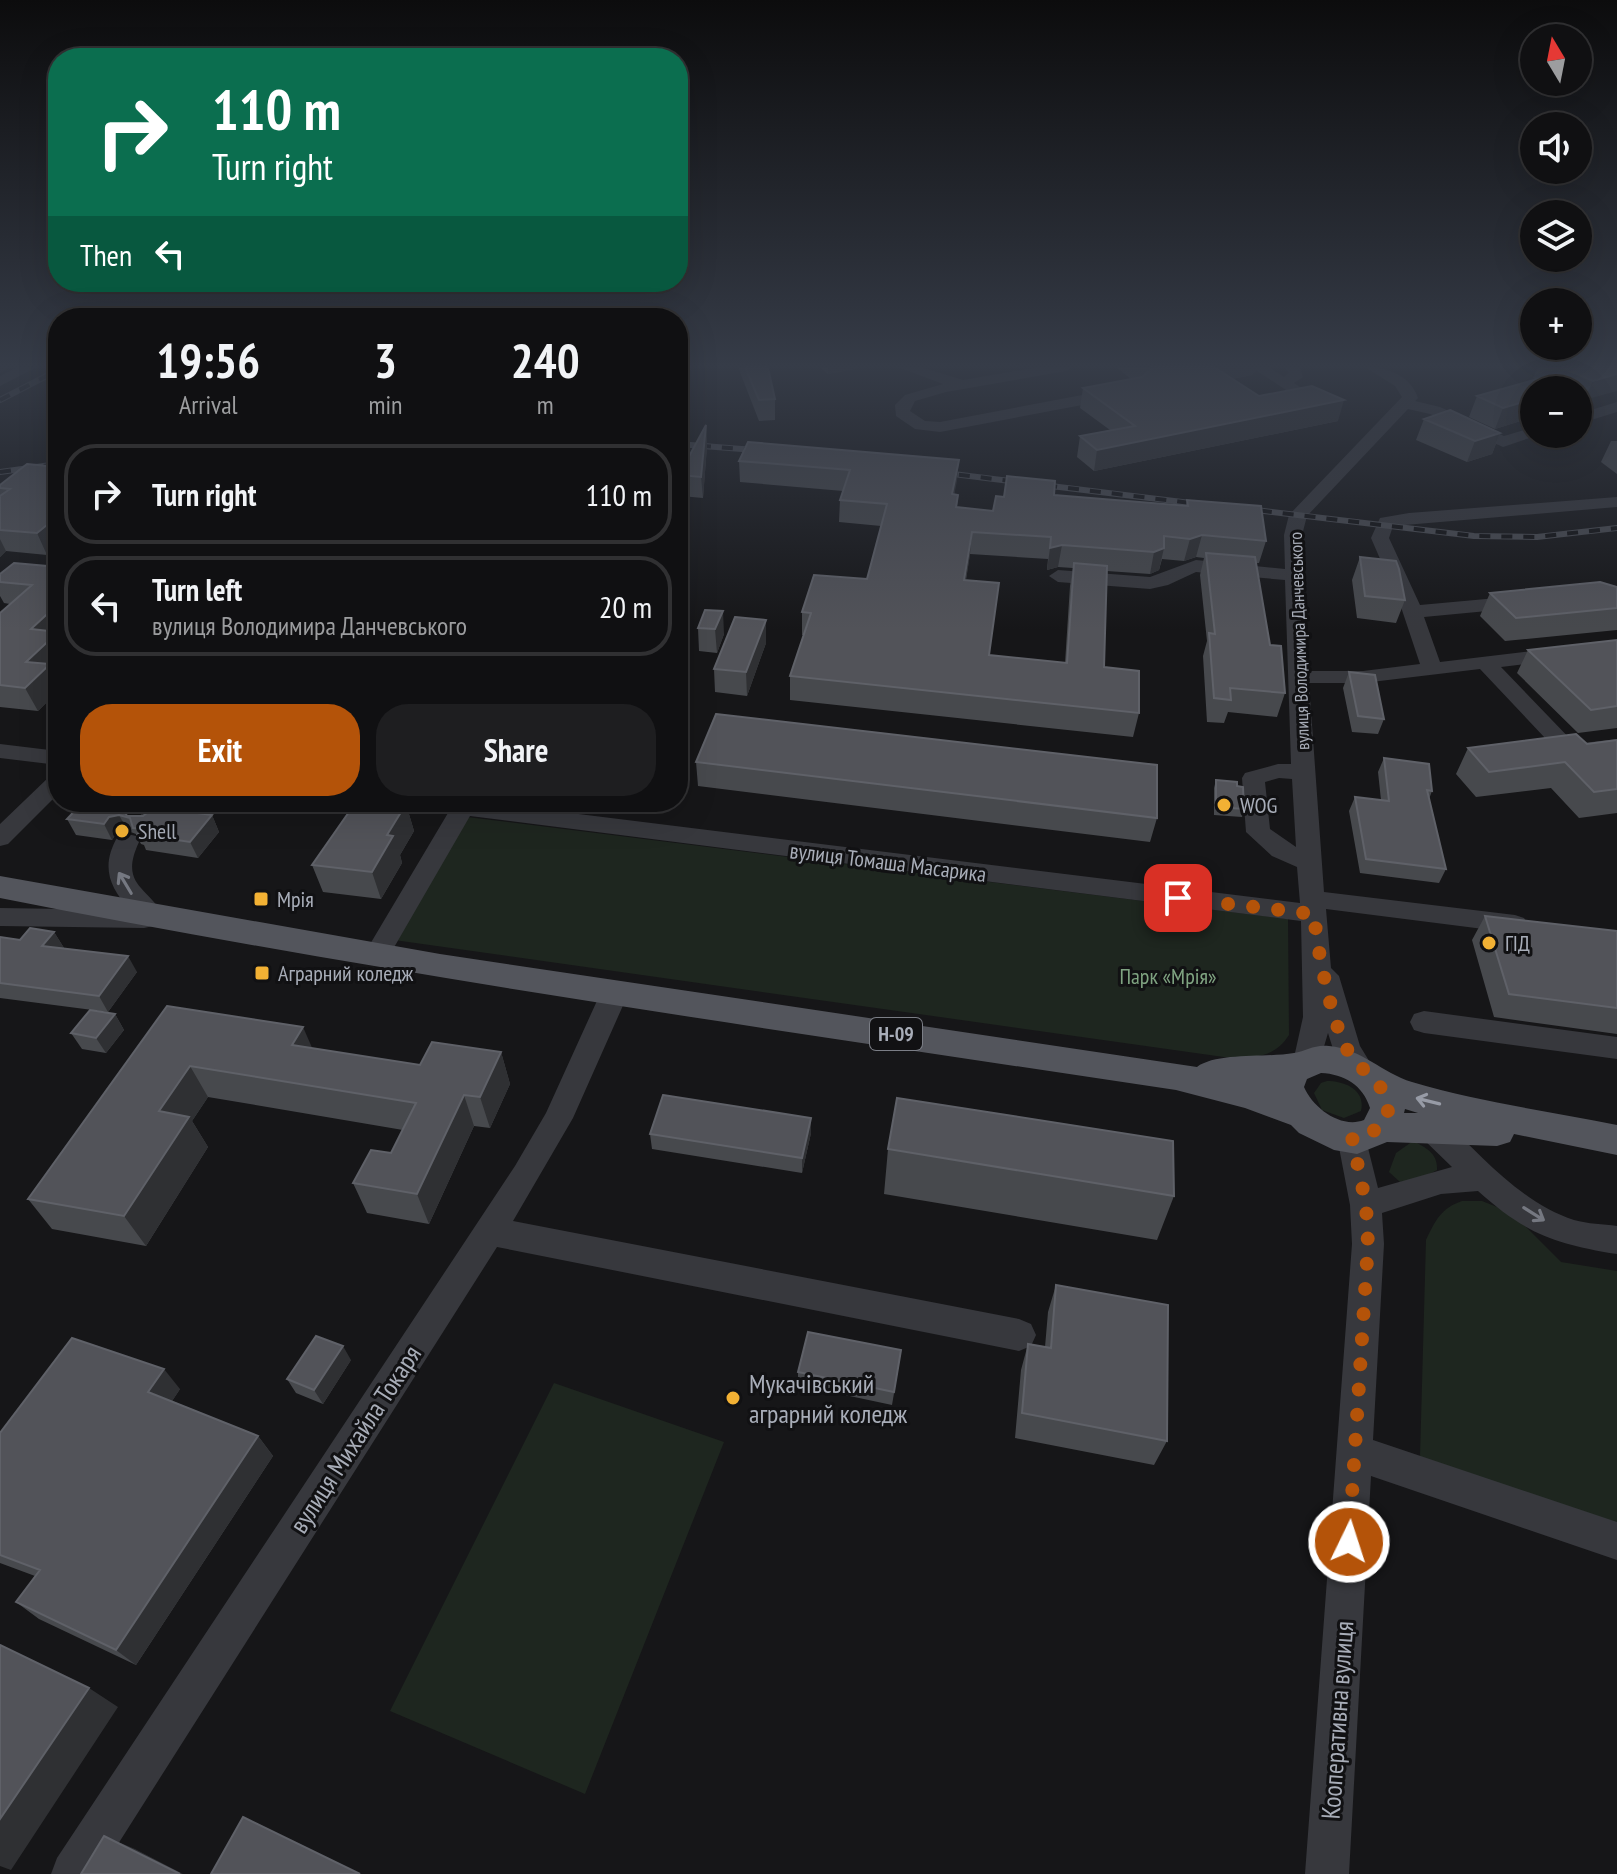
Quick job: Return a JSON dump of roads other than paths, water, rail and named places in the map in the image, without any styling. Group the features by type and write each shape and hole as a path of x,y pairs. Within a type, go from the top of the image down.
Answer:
{"main road":[{"path":"0,887 153,918 615,992"},
{"name":"Н-09","path":"615,992 1176,1076 1249,1095 1299,1113 1323,1131 1432,1128 1602,1137"},
{"name":"Н-09","path":"1176,1076 1245,1074 1339,1061 1370,1078 1426,1101 1602,1137"},
{"path":"1299,1113 1288,1093 1291,1075 1302,1064"},
{"path":"1366,1132 1388,1108 1370,1078"}],"street":[{"name":"вулиця Володимира Данчевського","path":"1302,1064 1315,1043 1314,915 1293,535 1298,515 1357,454"},
{"path":"1432,668 1413,612 1380,538 1386,522 1617,502"},
{"path":"1058,576 1144,583 1162,581 1184,567 1196,566 1294,575"},
{"path":"1413,612 1538,600"},
{"path":"1299,677 1363,677 1617,647"},
{"path":"1484,661 1570,751 1617,746"},
{"path":"0,751 48,757"},
{"path":"1304,772 1278,771 1253,778 1258,832 1281,850 1309,863"},
{"path":"0,838 48,791"},
{"path":"143,823 158,812"},
{"path":"376,956 460,812"},
{"name":"вулиця Томаша Масарика","path":"502,812 1314,915 1542,927"},
{"path":"127,842 117,866 119,880 153,918"},
{"name":"вулиця Володимира Данчевського","path":"1314,915 1339,1026 1347,1049 1370,1078"},
{"path":"0,917 153,918"},
{"name":"вулиця Михайла Токаря","path":"73,1874 490,1231 558,1118 615,992"},
{"path":"1424,1022 1617,1048"},
{"path":"1432,1128 1484,1177 1546,1222 1571,1233 1617,1240"},
{"name":"Кооперативна вулиця","path":"1327,1874 1368,1244 1366,1132"},
{"path":"1366,1205 1441,1181 1484,1177"},
{"path":"490,1231 1019,1335"},
{"path":"1355,1452 1617,1541"}],"railway":[{"path":"0,472 48,465"},
{"path":"937,472 1207,505"},
{"path":"1239,508 1474,536 1537,537 1617,528"}],"place":[{"name":"WOG","path":"1224,805"},
{"name":"Shell","path":"122,831"},
{"name":"Мрія","path":"261,899"},
{"name":"ГІД","path":"1489,943"},
{"name":"Аграрний коледж","path":"262,973"},
{"name":"Мукачівський аграрний коледж","path":"733,1398"}],"park label":[{"name":"Парк «Мрія»","path":"1168,976"}]}
